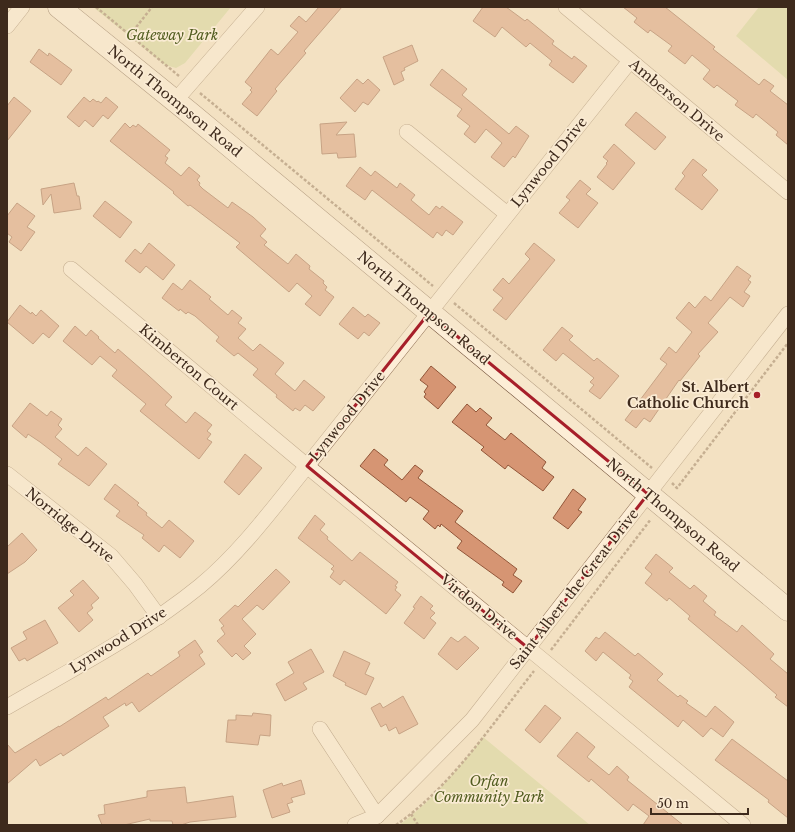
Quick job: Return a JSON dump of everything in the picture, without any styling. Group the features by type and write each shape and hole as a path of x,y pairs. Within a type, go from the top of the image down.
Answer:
{"street":[{"path":"7,26 22,7"},
{"name":"North Thompson Road","path":"59,7 175,101 788,610"},
{"path":"175,101 257,7"},
{"name":"Amberson Drive","path":"566,7 788,192"},
{"name":"Lynwood Drive","path":"7,707 159,617 201,585 231,555 261,522 307,466 630,61"},
{"path":"407,132 507,214"},
{"name":"Kimberton Court","path":"72,269 307,466"},
{"name":"Saint Albert the Great Drive","path":"355,825 377,816 472,720 788,314"},
{"name":"Virdon Drive","path":"307,466 743,825"},
{"name":"Norridge Drive","path":"7,474 111,556 159,617"},
{"path":"320,729 377,816"}],"path":[{"path":"130,35 152,7"},
{"path":"411,814 418,825"}],"highlighted area":[{"path":"429,313 648,494 528,648 307,466"}],"green space":[{"name":"Gateway Park","path":"93,7 231,7 185,63 176,68 165,65"},
{"path":"759,7 788,7 788,80 736,36"},
{"name":"Orfan Community Park","path":"483,737 590,825 399,825 422,806 454,773"}],"building":[{"path":"319,7 342,7 304,51 306,53 275,89 277,91 257,116 242,104 252,92 250,90 252,88 245,82 271,49 278,55 298,32 290,26 299,16 306,22"},
{"path":"483,7 506,7 525,21 527,19 554,41 552,44 572,59 574,56 587,66 573,83 549,65 552,61 530,43 526,47 502,27 495,37 473,21"},
{"path":"623,7 665,7 715,47 713,49 759,85 764,79 774,86 770,91 788,105 788,145 776,135 778,132 756,114 753,118 735,105 738,101 717,85 714,88 703,79 710,70 692,55 685,64 668,51 672,46 650,30 648,33 634,22 637,18"},
{"path":"412,45 418,61 404,68 405,70 401,72 404,80 394,85 383,57"},
{"path":"39,49 48,56 49,53 72,70 61,85 30,62"},
{"path":"442,69 467,89 462,95 509,134 516,126 529,136 515,158 513,156 504,167 491,157 502,143 486,129 475,143 464,134 470,126 457,116 462,109 430,85"},
{"path":"357,79 363,84 368,79 380,90 368,105 363,102 355,112 340,98"},
{"path":"14,97 31,111 7,141 7,106"},
{"path":"84,97 90,102 93,99 101,103 106,97 118,107 108,119 103,115 93,127 85,120 79,127 67,117"},
{"path":"636,112 666,137 655,150 625,125"},
{"path":"347,122 336,135 354,134 356,157 338,158 337,153 322,154 320,124"},
{"path":"125,123 130,128 133,125 136,127 138,124 170,150 165,156 168,158 165,163 181,176 189,167 200,176 197,180 203,189 228,208 232,202 253,217 266,229 260,236 267,242 264,245 288,264 296,254 310,266 309,269 324,281 323,283 327,287 325,290 334,297 320,316 305,304 312,296 297,283 289,292 236,247 240,243 190,205 188,206 173,193 174,192 110,141"},
{"path":"614,144 635,163 613,190 597,177 608,161 603,157"},
{"path":"693,159 707,170 702,175 718,190 702,210 675,189 685,176 682,173"},
{"path":"360,167 371,176 375,171 397,188 400,183 415,195 411,200 429,215 436,206 440,209 442,206 463,222 453,235 446,230 442,236 437,232 433,238 372,190 365,200 346,186"},
{"path":"580,180 591,189 586,194 598,203 578,228 559,213 570,200 566,197"},
{"path":"74,183 77,196 79,196 81,209 54,213 51,194 43,205 41,189"},
{"path":"105,201 132,222 120,238 93,216"},
{"path":"17,203 35,216 27,227 35,232 21,251 9,242 12,237 7,233 7,216"},
{"path":"149,243 175,265 163,280 146,266 140,273 125,261 135,249 141,254"},
{"path":"534,243 555,260 506,320 493,310 503,298 493,290 503,278 509,284 530,259 525,254"},
{"path":"737,266 751,276 748,280 751,282 744,292 750,296 743,307 730,297 708,323 718,332 698,354 700,356 680,381 679,380 650,422 644,418 636,428 625,420 667,364 660,359 669,347 676,353 692,332 676,318 689,302 695,308 705,296 711,301"},
{"path":"190,280 211,297 209,299 228,315 232,310 242,318 238,323 246,329 238,338 253,351 260,344 284,363 275,374 295,391 304,380 325,397 313,411 305,405 300,411 295,408 293,411 253,375 258,369 238,353 234,356 216,341 219,337 195,316 188,312 186,314 180,309 179,311 162,298 173,283 182,290"},
{"path":"20,305 36,316 41,310 59,326 49,338 43,333 33,344 7,322"},
{"path":"353,307 365,317 368,314 380,323 369,336 364,332 358,339 339,324"},
{"path":"75,326 86,336 91,330 115,353 118,349 149,376 172,397 165,405 186,423 195,412 212,425 207,431 211,434 207,439 212,442 199,459 140,411 146,404 112,376 117,370 100,356 92,365 63,341"},
{"path":"562,327 573,336 569,340 594,361 597,358 619,376 600,399 589,391 594,385 590,382 594,378 563,353 556,361 543,350"},
{"path":"431,366 456,387 438,409 424,397 426,394 424,392 428,386 420,380"},
{"path":"30,403 47,416 51,411 62,419 58,425 62,429 55,437 78,456 86,447 107,464 89,486 58,464 62,459 28,434 26,438 12,426"},
{"path":"467,404 476,412 480,408 492,418 486,425 505,440 511,433 546,462 542,468 554,477 543,491 508,465 505,469 481,450 484,447 452,422"},
{"path":"374,449 388,460 384,465 402,480 415,465 423,471 418,478 463,511 455,522 517,569 513,575 522,581 513,593 502,585 504,582 457,548 462,541 441,524 440,527 438,525 435,529 423,519 429,511 410,497 406,502 360,466"},
{"path":"245,454 262,468 239,495 224,482"},
{"path":"115,484 139,503 137,505 147,513 146,515 162,528 169,520 194,541 180,558 164,545 159,552 142,538 144,535 116,516 120,511 104,499"},
{"path":"573,489 586,499 578,510 582,512 568,529 553,518"},
{"path":"315,515 325,524 320,530 328,537 327,539 352,561 360,552 398,582 395,586 397,587 395,590 401,595 386,614 344,580 340,585 330,577 334,571 331,569 334,566 298,538"},
{"path":"22,533 37,550 25,562 7,574 7,547"},
{"path":"656,554 673,568 669,572 690,589 694,585 707,596 703,601 716,612 714,615 737,632 742,625 774,654 770,659 788,674 788,707 775,697 777,695 688,619 690,616 669,598 667,601 645,583 652,574 645,568"},
{"path":"276,569 290,582 263,610 257,605 242,619 256,634 244,646 251,653 243,660 236,653 232,657 217,641 225,634 221,628 224,626 219,620 235,605 238,607"},
{"path":"83,580 99,598 91,605 93,608 87,613 93,620 79,632 58,608 74,595 70,591"},
{"path":"421,596 433,606 430,609 435,613 430,618 436,623 424,639 404,623 415,608 413,607"},
{"path":"45,620 58,643 27,661 25,658 19,661 11,648 27,639 23,632"},
{"path":"605,632 635,656 638,653 663,674 657,680 678,697 680,695 688,701 686,703 706,717 715,706 734,722 723,737 711,728 703,737 683,720 678,727 629,687 633,681 629,678 631,675 603,652 596,661 585,651 596,637 599,639"},
{"path":"465,636 479,648 457,670 438,654 451,637 458,642"},
{"path":"195,640 203,652 199,655 205,664 139,712 132,702 126,706 125,703 103,717 109,726 63,756 61,753 40,766 36,759 7,784 7,744 15,753 106,697 108,700 148,673 151,676 180,656 178,652"},
{"path":"311,649 324,672 303,683 307,689 285,701 276,684 294,673 288,662"},
{"path":"344,651 370,663 365,674 374,678 366,695 345,685 346,683 333,676"},
{"path":"403,696 418,724 399,734 396,727 389,731 386,724 381,727 371,708 380,703 383,708"},
{"path":"545,705 561,718 540,743 525,730"},
{"path":"253,713 271,715 270,736 260,735 258,745 226,742 228,720 236,720 236,715 252,716"},
{"path":"577,732 595,747 587,757 609,775 617,766 629,777 627,780 683,825 643,825 649,816 633,804 628,811 591,779 589,782 557,756"},
{"path":"732,739 788,781 788,818 768,802 769,800 715,760"},
{"path":"301,780 305,794 291,798 293,802 287,804 290,812 272,818 263,790 282,783 283,786"},
{"path":"185,787 187,803 233,796 236,817 190,822 181,825 173,825 172,821 150,821 150,819 124,825 102,825 98,815 105,814 104,805 147,797 147,791"}],"place":[{"name":"St. Albert Catholic Church","path":"757,395"}]}
